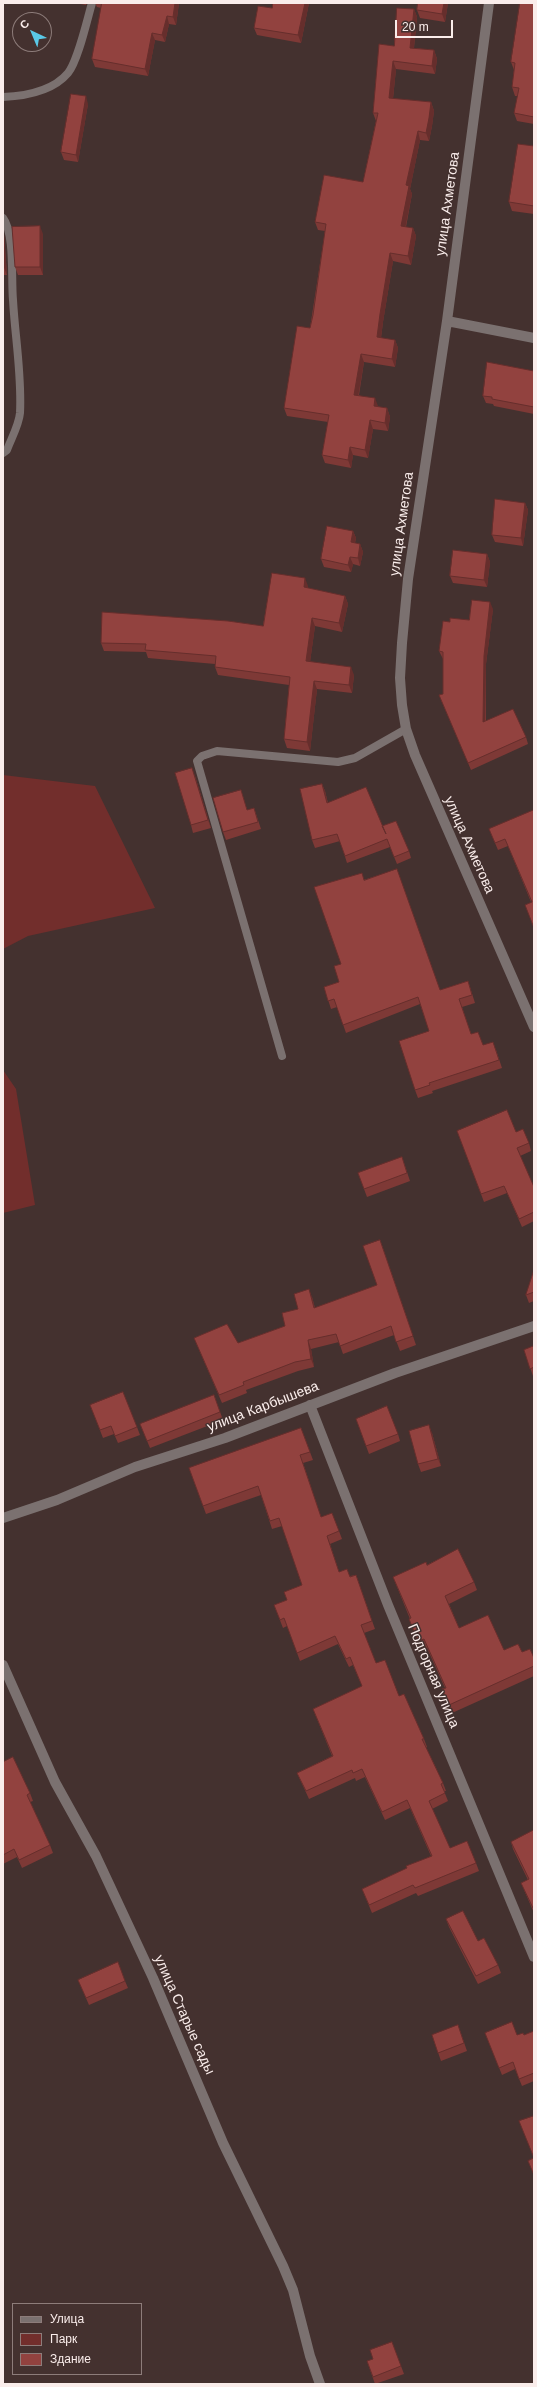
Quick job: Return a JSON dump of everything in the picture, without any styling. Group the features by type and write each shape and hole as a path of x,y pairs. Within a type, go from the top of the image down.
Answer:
{"street":[{"name":"улица Ахметова","path":"489,3 405,612 400,678 406,729 418,762 534,1027"},
{"path":"446,321 534,338"},
{"name":"улица Карбышева","path":"3,1518 58,1500 135,1467 225,1438 310,1405 534,1326"},
{"name":"Подгорная улица","path":"310,1405 388,1605 534,1957"},
{"name":"улица Старые сады","path":"3,1665 55,1782 96,1856 153,1978 223,2142 288,2278 320,2384"}],"lane":[{"path":"3,97 24,96 58,83 69,72 92,3"},
{"path":"3,218 8,224 18,349 20,414 7,450 3,453"},
{"path":"282,1056 197,761 202,756 217,751 326,762 347,761 406,729"}],"green space":[{"path":"3,775 95,786 155,908 28,936 3,949"},
{"path":"3,1070 16,1089 35,1205 3,1213"}],"building":[{"path":"102,3 175,3 173,17 167,16 162,35 152,33 145,69 92,59"},
{"path":"273,3 305,3 298,35 254,28 258,6 272,8"},
{"path":"418,3 444,3 442,14 417,10"},
{"path":"520,3 534,3 534,117 514,113 519,88 512,87 515,63 511,62"},
{"path":"397,8 414,9 410,48 434,50 432,66 393,61 389,98 431,102 426,133 418,131 406,185 409,186 401,226 413,228 408,256 390,253 380,314 377,337 395,340 392,359 361,354 354,395 375,398 374,406 387,408 385,423 370,420 365,450 350,447 348,460 322,455 329,415 284,408 297,326 310,328 313,315 326,224 315,222 324,175 363,182 378,113 373,113 379,44 394,46"},
{"path":"71,94 86,96 76,155 61,152"},
{"path":"518,144 534,146 534,206 509,202"},
{"path":"40,226 40,267 15,267 12,227"},
{"path":"487,362 534,371 534,407 483,396"},
{"path":"495,499 525,503 521,538 492,535"},
{"path":"327,526 353,531 351,542 360,544 358,558 350,557 348,565 321,559"},
{"path":"453,550 487,554 484,580 450,576"},
{"path":"272,573 305,578 304,587 345,596 339,623 312,618 306,661 351,667 349,685 314,681 307,742 284,739 290,677 215,667 216,656 145,650 146,644 101,643 102,612 228,621 263,626"},
{"path":"472,600 490,602 484,656 483,722 513,709 526,737 468,763 439,695 443,694 443,652 439,651 443,621 450,622 450,618 469,620"},
{"path":"192,768 208,820 191,825 175,773"},
{"path":"322,784 327,803 366,787 383,826 396,821 409,851 394,857 387,839 345,856 337,834 312,840 300,789"},
{"path":"241,790 247,810 254,808 258,822 223,832 213,798"},
{"path":"534,810 534,928 525,905 532,902 505,839 495,843 489,829"},
{"path":"397,869 440,990 468,981 472,995 459,999 471,1034 478,1032 483,1045 493,1042 499,1060 429,1083 430,1085 415,1090 399,1041 429,1031 418,997 343,1025 334,999 328,1001 324,987 339,982 334,966 341,964 314,887 362,873 364,880"},
{"path":"507,1110 516,1132 523,1129 529,1143 517,1148 534,1187 534,1212 519,1219 504,1186 481,1194 457,1131"},
{"path":"402,1157 407,1173 364,1189 358,1173"},
{"path":"380,1240 413,1336 396,1342 391,1326 340,1346 336,1334 308,1340 311,1359 295,1362 243,1382 244,1385 219,1395 194,1338 227,1324 238,1343 285,1326 282,1313 298,1309 294,1294 309,1289 314,1308 377,1285 363,1246"},
{"path":"534,1270 534,1292 526,1295"},
{"path":"534,1346 534,1367 530,1369 524,1350"},
{"path":"123,1392 137,1427 115,1436 111,1426 100,1430 90,1405"},
{"path":"214,1395 220,1412 147,1441 140,1424"},
{"path":"387,1406 398,1434 366,1446 356,1419"},
{"path":"429,1425 438,1459 418,1464 409,1431"},
{"path":"301,1428 310,1452 300,1455 321,1517 332,1513 339,1531 327,1536 339,1572 347,1569 350,1577 356,1575 372,1621 361,1625 376,1663 385,1660 399,1696 404,1694 424,1739 422,1739 443,1783 441,1784 445,1793 429,1801 450,1848 467,1841 476,1863 415,1888 413,1885 369,1905 362,1889 407,1868 406,1866 432,1856 407,1800 382,1812 362,1769 353,1773 352,1770 306,1791 297,1773 333,1756 313,1709 362,1686 350,1657 346,1659 335,1636 297,1653 284,1618 280,1620 274,1605 287,1600 284,1592 302,1585 279,1518 270,1521 258,1486 203,1506 189,1468"},
{"path":"458,1549 474,1582 445,1596 459,1628 488,1615 504,1650 518,1644 522,1652 530,1649 534,1658 534,1666 449,1705 442,1689 446,1688 424,1639 418,1641 409,1619 411,1618 393,1577 426,1562 427,1565"},
{"path":"13,1757 30,1793 27,1795 50,1845 19,1860 14,1849 3,1855 3,1762"},
{"path":"534,1830 533,1908 521,1883 529,1879 511,1842"},
{"path":"463,1911 478,1941 484,1938 498,1965 476,1976 446,1919"},
{"path":"118,1962 125,1981 86,1998 78,1980"},
{"path":"512,2022 517,2035 523,2033 524,2035 534,2031 534,2073 519,2079 513,2062 499,2068 485,2033"},
{"path":"458,2025 464,2043 438,2053 432,2035"},
{"path":"534,2116 534,2158 519,2121"},
{"path":"534,2158 534,2175 528,2161"},
{"path":"392,2342 401,2366 373,2377 367,2361 373,2359 370,2350"}]}
